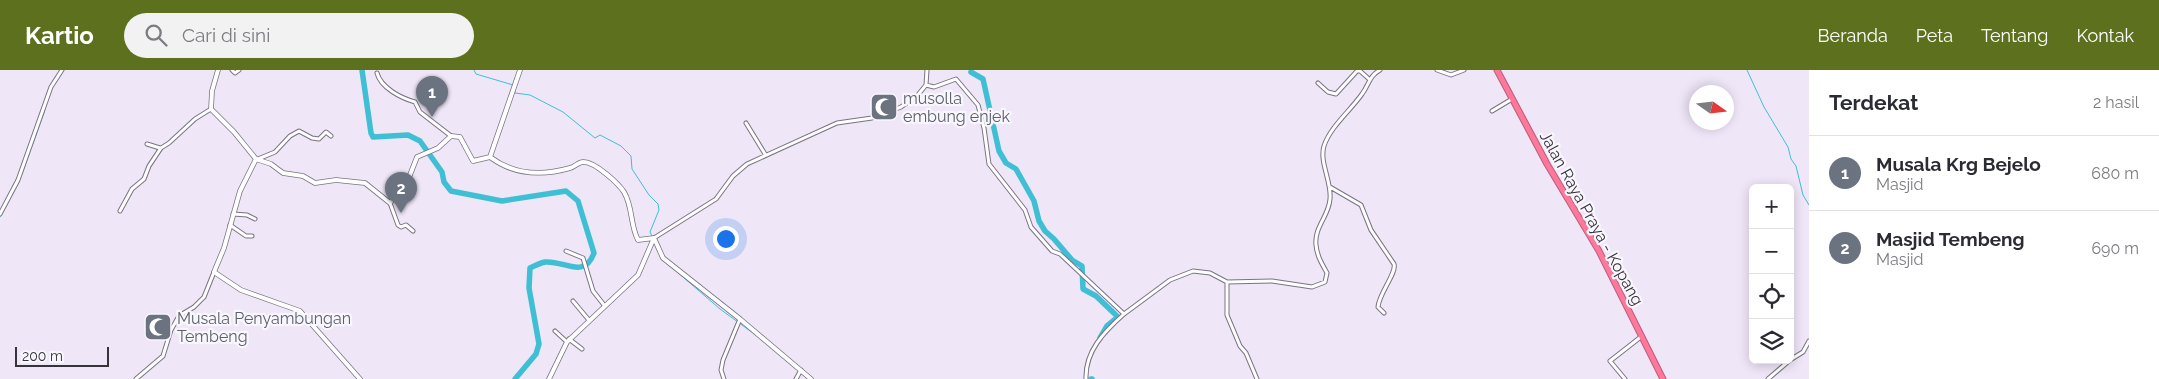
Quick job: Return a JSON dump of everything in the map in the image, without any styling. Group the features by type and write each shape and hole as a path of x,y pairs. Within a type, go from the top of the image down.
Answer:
{"highway":[{"name":"Jalan Raya Praya - Kopang","path":"1497,70 1547,164 1599,250 1663,379"}],"street":[{"path":"0,214 18,180 51,88 62,70"},
{"path":"218,70 212,91 211,109 257,159 271,164 283,173 303,176 315,183 336,180 365,183 390,203 399,226 406,224 413,231"},
{"path":"232,70 236,73 239,70"},
{"path":"377,73 380,81 406,99 415,102 420,112 451,136 460,137 472,160 478,162 490,157 520,70"},
{"path":"549,379 568,341 588,320 638,275 654,238 664,230 704,208 718,197 744,166 765,154 795,143 837,123 872,118 913,100 926,85 927,70"},
{"path":"1086,379 1087,362 1102,335 1124,314 1170,280 1193,270 1210,273 1227,282 1272,281 1312,287 1325,282 1327,273 1317,252 1316,237 1317,230 1327,215 1330,188 1323,160 1324,145 1363,93 1369,79 1380,70"},
{"path":"1438,70 1451,75 1464,70"},
{"path":"1318,83 1328,92 1336,94 1358,71 1369,79"},
{"path":"926,85 934,88 956,80 975,101 984,124 989,164 1025,210 1031,227 1052,251 1060,254 1124,314"},
{"path":"1492,111 1512,99"},
{"path":"120,211 132,190 144,178 149,166 161,148 170,143 195,119 211,109"},
{"path":"746,123 765,154"},
{"path":"136,379 163,356 171,330 180,314 194,307 204,297 224,248 229,225 242,186 257,159 275,152 290,136 298,131 316,140 326,132 331,136"},
{"path":"390,203 405,184 417,157 438,148 451,136"},
{"path":"147,144 161,148"},
{"path":"490,157 506,168 523,173 551,174 583,162 589,164 613,180 624,193 631,210 638,240 654,238"},
{"path":"1330,188 1361,204 1372,231 1394,264 1395,270 1379,300 1378,308 1384,313"},
{"path":"233,214 247,215 255,219"},
{"path":"229,225 246,236 252,236"},
{"path":"654,238 663,258 811,379"},
{"path":"566,251 583,258 593,291 604,305"},
{"path":"214,272 241,290 300,311 360,379"},
{"path":"1227,282 1227,316 1257,379"},
{"path":"574,300 588,320"},
{"path":"724,379 721,365 739,322"},
{"path":"555,331 568,341 582,348"},
{"path":"1625,379 1610,362 1642,335"},
{"path":"1794,358 1803,352 1809,341"},
{"path":"1768,379 1785,364"},
{"path":"796,379 801,371"}],"waterway":[{"path":"362,70 373,137 408,135 420,141 442,172 444,182 451,191 502,201 566,191 578,201 594,253 585,266 573,267 545,262 530,268 529,288 539,344 536,354 515,379"},
{"path":"474,70 476,74 513,85"},
{"path":"1747,70 1764,107 1788,147 1791,159 1796,166 1803,195 1809,205"},
{"path":"971,72 983,79 999,151 1006,163 1016,169 1034,201 1039,221 1045,231 1072,260 1082,266 1083,289 1096,296 1118,317 1107,326 1100,338"},
{"path":"515,89 515,93 530,95 563,112 595,138 600,135 621,146 631,156 632,169 649,195 658,204 659,210 650,232 653,238"},
{"path":"22,174 45,110"},
{"path":"0,217 11,196"},
{"path":"661,258 720,309 757,336"}],"place":[{"name":"musolla embung enjek","path":"884,107"},
{"name":"Musala Krg Bejelo","path":"432,117"},
{"name":"Masjid Tembeng","path":"401,213"},
{"name":"Musala Penyambungan Tembeng","path":"158,327"}]}
